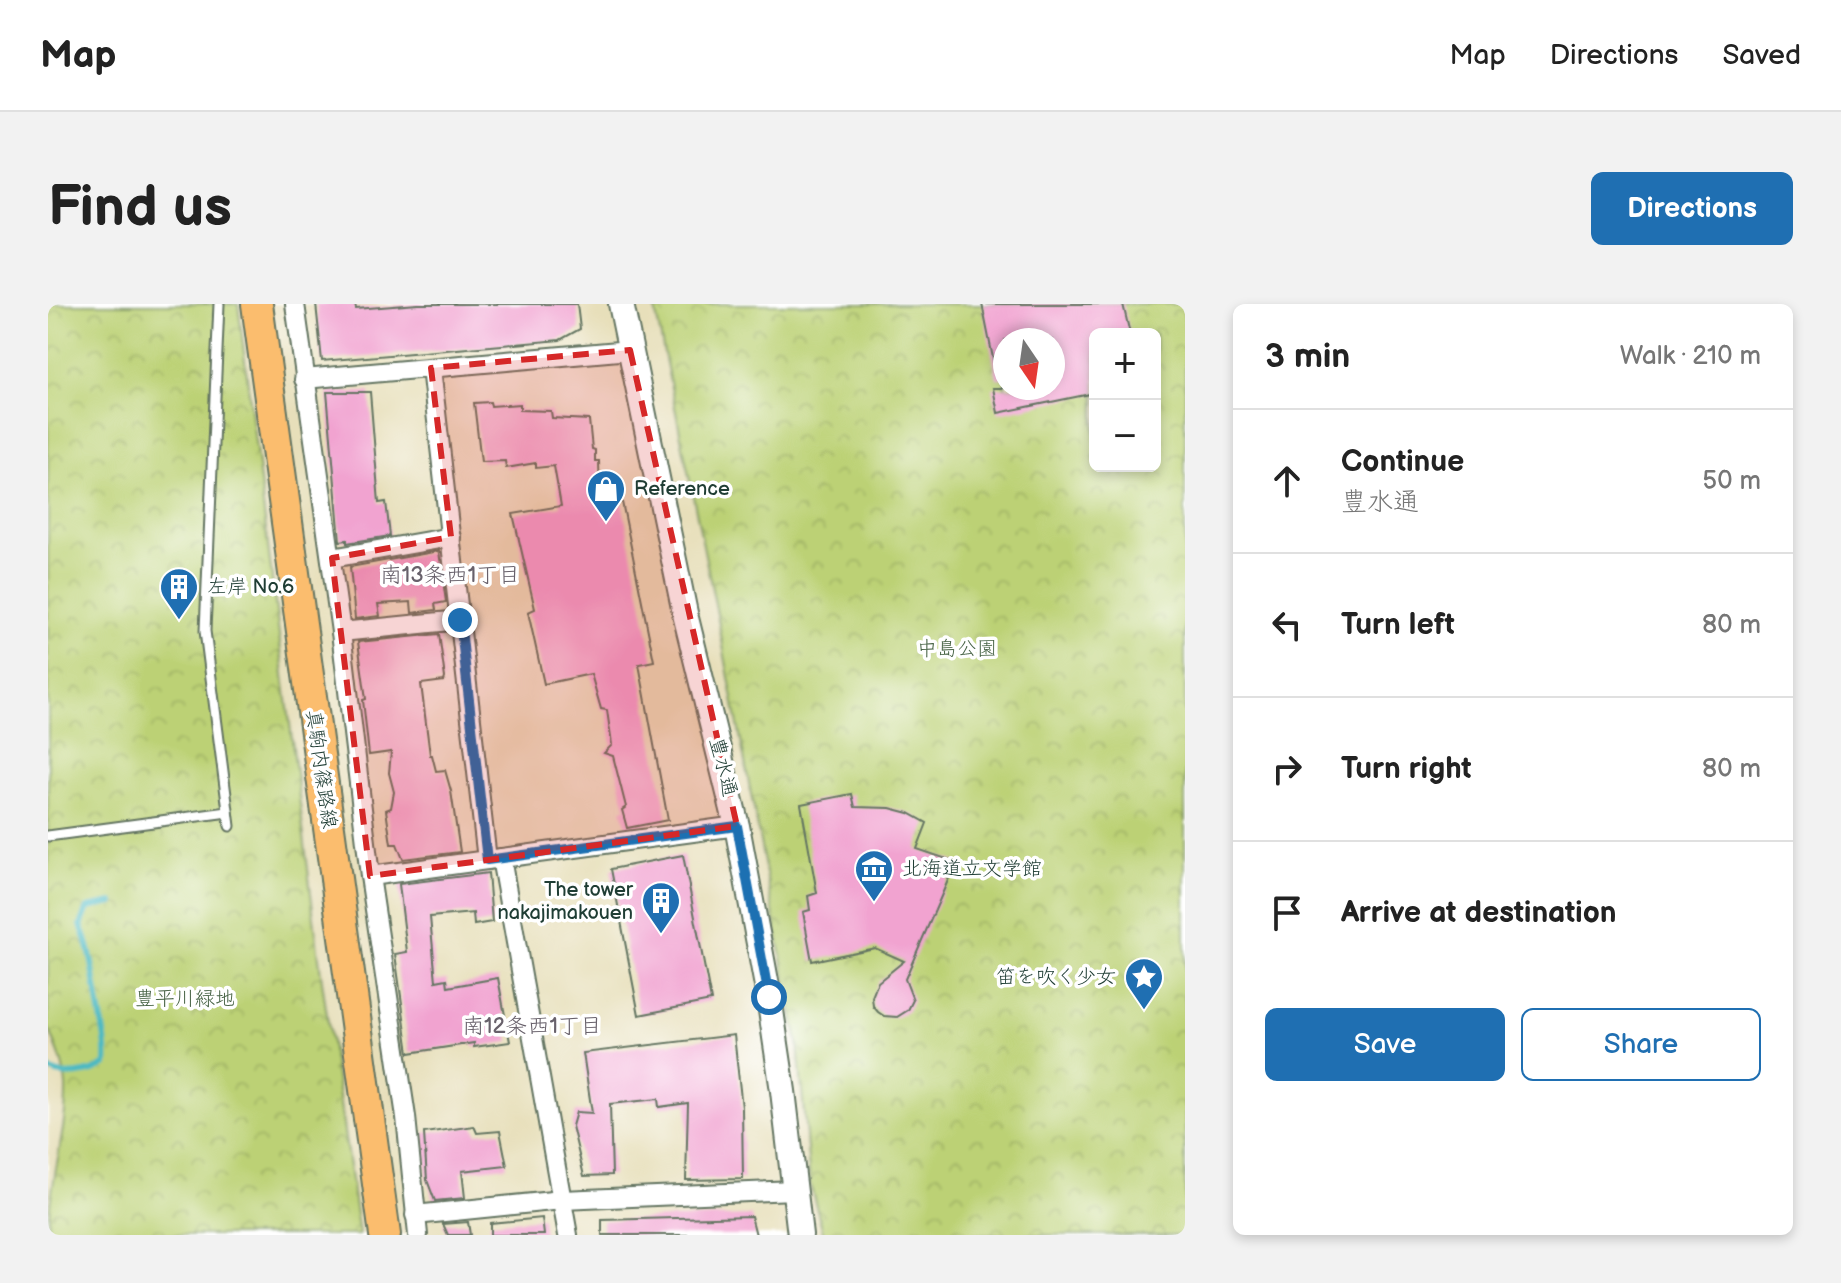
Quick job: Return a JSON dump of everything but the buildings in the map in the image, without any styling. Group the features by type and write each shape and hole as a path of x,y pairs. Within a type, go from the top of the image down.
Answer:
{"main road":[{"name":"真駒内篠路線","path":"257,304 385,1235"}],"street":[{"path":"295,304 332,558 370,876 406,1117 418,1235"},
{"name":"豊水通","path":"621,304 686,618 737,826 769,997 800,1235"},
{"path":"304,379 630,350"},
{"path":"431,368 460,620 494,859 568,1235"},
{"path":"332,558 451,537"},
{"path":"341,632 460,620"},
{"path":"370,876 737,826"},
{"path":"415,1215 562,1200 794,1190"}],"lane":[{"path":"219,304 205,631 230,826"},
{"path":"48,836 228,812"}],"highlighted area":[{"path":"630,350 737,826 370,876 332,558 451,537 431,368"}],"green space":[{"name":"豊平川緑地","path":"48,304 238,304 321,974 359,1235 48,1235 64,1124 66,1086 62,1063 48,1027"},
{"name":"中島公園","path":"654,304 1185,304 1185,1235 824,1235 810,1184 798,1043 717,614"}],"waterway":[{"path":"48,1068 68,1075 93,1071 106,1064 94,971 81,925 88,908 113,903"}],"place":[{"name":"Reference","path":"606,523"},
{"name":"左岸 No.6","path":"179,621"},
{"name":"北海道立文学館","path":"874,903"},
{"name":"The tower nakajimakouen","path":"661,935"},
{"name":"笛を吹く少女","path":"1144,1011"}],"district":[{"name":"南13条西1丁目","path":"450,575"},
{"name":"南12条西1丁目","path":"532,1026"}],"route":[{"path":"460,620 487,860 737,826 769,997"}]}
